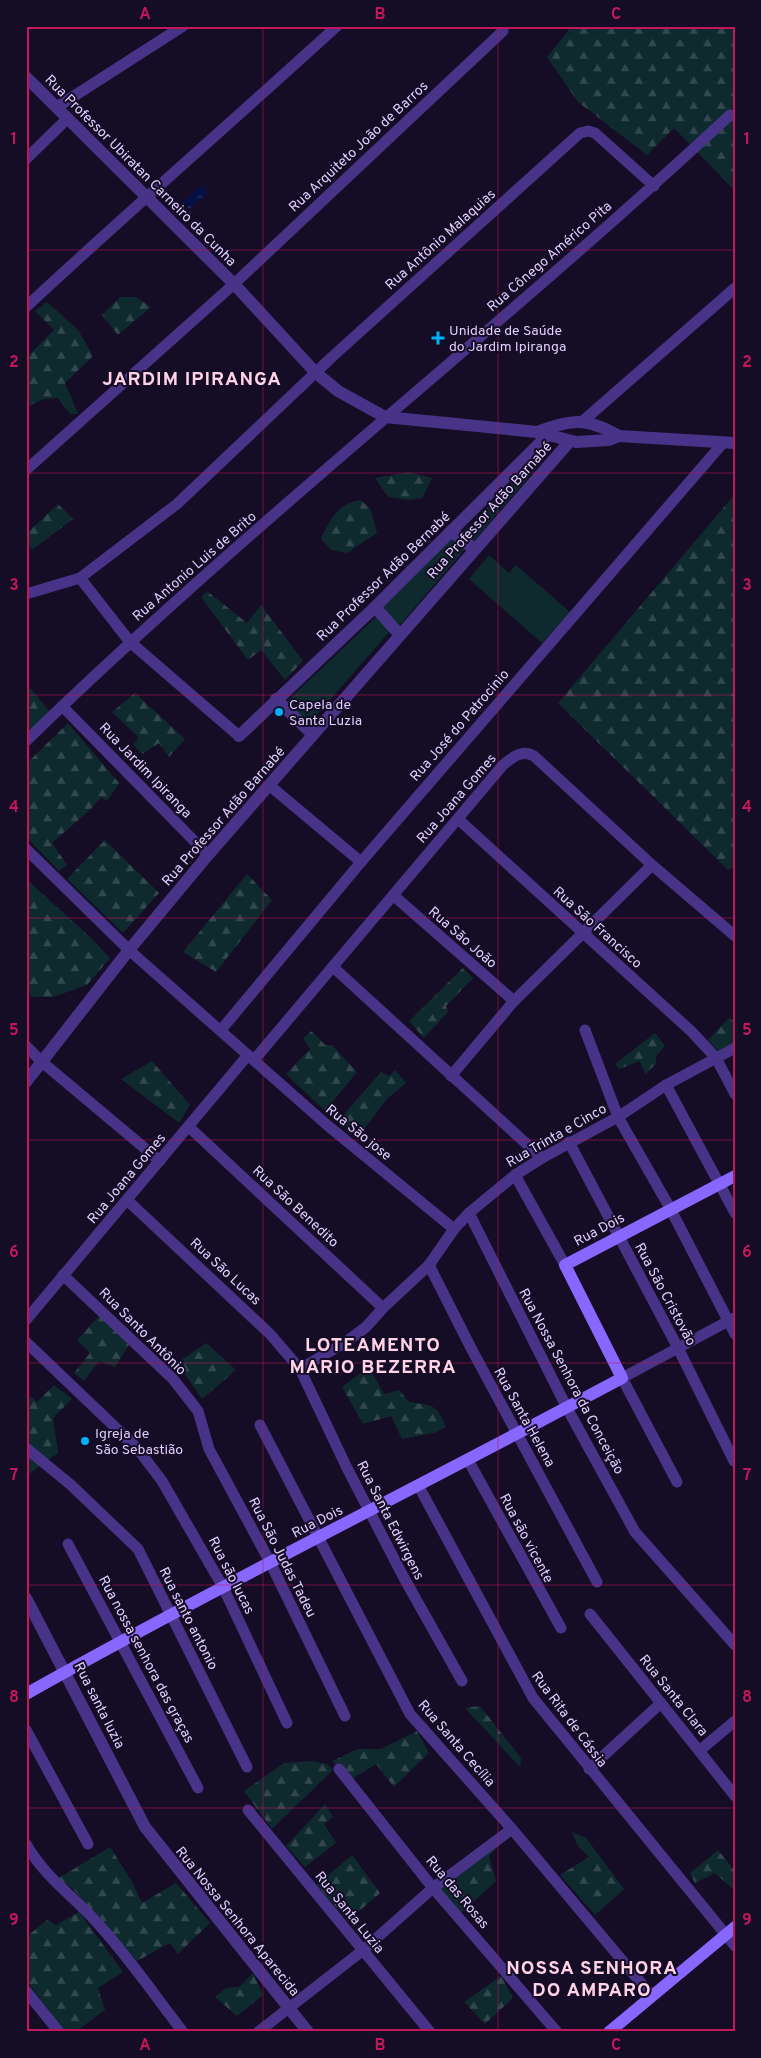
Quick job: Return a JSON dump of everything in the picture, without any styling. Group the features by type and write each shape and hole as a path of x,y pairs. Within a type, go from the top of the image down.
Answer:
{"main road":[{"name":"Rua Dois","path":"565,1265 670,1208 735,1176"},
{"path":"565,1265 622,1378"},
{"name":"Rua Dois","path":"26,1694 170,1613 517,1435 622,1378"},
{"path":"609,2032 730,1931"}],"street":[{"path":"57,107 183,26"},
{"path":"26,307 94,243 148,198 337,26"},
{"name":"Rua Arquiteto João de Barros","path":"26,470 235,284 503,31"},
{"name":"Rua Professor Ubiratan Carneiro da Cunha","path":"26,77 235,284 315,372 338,391 386,417"},
{"name":"Rua Cônego Américo Pita","path":"386,417 654,186 730,115"},
{"path":"26,159 68,118"},
{"name":"Rua Antônio Malaquias","path":"80,578 177,504 315,372 580,133 588,131 595,133 654,186"},
{"path":"583,421 735,288"},
{"path":"386,417 542,434 570,441 596,441 619,436 729,443"},
{"name":"Rua Antonio Luis de Brito","path":"26,741 130,642 386,417"},
{"path":"542,434 569,421 583,421 600,425 619,436"},
{"name":"Rua Professor Adão Bernabé","path":"239,736 375,607 451,531 542,434"},
{"name":"Rua Professor Adão Barnabé","path":"26,1082 129,950 208,855 399,634 570,441"},
{"name":"Rua José do Patrocinio","path":"221,1030 361,862 729,443"},
{"path":"451,531 474,549"},
{"path":"26,594 80,578 130,642 239,736"},
{"path":"375,607 399,634"},
{"path":"276,699 312,734"},
{"name":"Rua Jardim Ipiranga","path":"62,706 208,855"},
{"name":"Rua Joana Gomes","path":"26,1320 160,1161 333,967 503,765 521,753 529,753 652,865 735,936"},
{"path":"269,785 361,862"},
{"name":"Rua São Francisco","path":"458,819 692,1032 716,1058 735,1094"},
{"name":"Rua São jose","path":"26,849 129,950 327,1125 454,1229"},
{"path":"451,1076 514,1001 652,865"},
{"name":"Rua São João","path":"393,895 514,1001"},
{"path":"333,967 542,1158"},
{"path":"585,1030 618,1116 731,1320 735,1334"},
{"path":"26,1046 42,1062 160,1161"},
{"name":"Rua Trinta e Cinco","path":"300,1369 346,1342 366,1327 383,1308 430,1265 454,1229 469,1213 515,1175 618,1116 666,1085 735,1048"},
{"path":"666,1085 735,1213"},
{"name":"Rua São Benedito","path":"189,1128 383,1308"},
{"name":"Rua São Cristovão","path":"570,1142 678,1348 734,1460"},
{"path":"515,1175 565,1265"},
{"name":"Rua São Lucas","path":"127,1200 270,1334 300,1369"},
{"name":"Rua Nossa Senhora da Conceição","path":"469,1213 567,1408 635,1532 735,1646"},
{"name":"Rua Santa Helena","path":"430,1265 517,1435 597,1582"},
{"name":"Rua Santo Antônio","path":"64,1275 173,1379 198,1411"},
{"name":"Rua Dois","path":"622,1378 731,1320"},
{"name":"Rua são lucas","path":"26,1342 137,1448 162,1481 223,1587 287,1722"},
{"name":"Rua Santa Edwirgens","path":"300,1369 404,1578 462,1681"},
{"path":"622,1378 677,1482"},
{"name":"Rua São Judas Tadeu","path":"198,1411 209,1449 270,1562 345,1716"},
{"name":"Rua Santa Cecília","path":"260,1425 320,1537 403,1703 652,1996"},
{"name":"Rua santo antonio","path":"26,1448 84,1498 138,1549 247,1767"},
{"name":"Rua são vicente","path":"468,1460 524,1565 561,1628"},
{"name":"Rua Rita de Cássia","path":"418,1486 526,1688 590,1769 730,1931 735,1946"},
{"name":"Rua nossa senhora das graças","path":"68,1544 121,1640 198,1788"},
{"name":"Rua santa luzia","path":"26,1598 66,1671 146,1827"},
{"name":"Rua Santa Clara","path":"590,1614 735,1796"},
{"path":"590,1769 661,1703"},
{"path":"700,1751 735,1721"},
{"path":"26,1730 88,1844"},
{"name":"Rua das Rosas","path":"338,1769 434,1888 557,2032"},
{"name":"Rua Santa Luzia","path":"248,1810 430,2032"},
{"name":"Rua Nossa Senhora Aparecida","path":"146,1827 308,2032"},
{"path":"258,2032 287,2007 362,1951 434,1888 512,1829"},
{"path":"26,1844 44,1871 77,1900 102,1927 183,2032"},
{"path":"26,1990 59,2032"}],"green space":[{"path":"572,26 725,26 735,30 735,191 674,128 647,155 578,102 547,57"},
{"path":"120,297 136,297 151,307 118,335 102,315"},
{"path":"47,302 78,330 93,356 65,383 78,414 70,414 58,398 44,399 26,407 26,358 54,330 35,311"},
{"path":"535,458 540,464 472,543 461,534"},
{"path":"409,472 432,478 422,498 410,500 388,497 375,478"},
{"path":"735,494 735,866 728,870 558,703"},
{"path":"360,500 370,508 377,533 347,553 331,550 321,538 328,525 340,509"},
{"path":"58,504 73,519 32,550 26,544 26,534"},
{"path":"453,537 466,548 398,627 381,609"},
{"path":"489,555 509,573 516,565 570,612 542,643 469,579"},
{"path":"207,591 247,623 261,605 303,661 285,680 261,650 248,660 201,597"},
{"path":"377,616 390,631 309,724 286,702"},
{"path":"26,683 55,718 26,745"},
{"path":"135,693 185,739 169,757 159,743 142,754 134,745 138,737 112,712"},
{"path":"68,723 119,783 107,801 101,797 91,809 52,843 67,865 59,871 26,837 26,764"},
{"path":"105,840 159,893 123,933 67,879"},
{"path":"247,874 272,900 216,972 183,952"},
{"path":"26,879 90,937 110,958 87,985 53,997 31,997 26,990"},
{"path":"463,968 473,978 446,1006 448,1012 424,1038 409,1021"},
{"path":"730,1017 735,1023 735,1043 720,1053 708,1040"},
{"path":"312,1031 325,1045 332,1045 357,1072 325,1111 286,1074 310,1049 303,1038"},
{"path":"655,1033 665,1046 656,1056 656,1064 645,1074 640,1061 619,1069 615,1064"},
{"path":"152,1061 190,1105 179,1123 121,1079"},
{"path":"395,1070 406,1083 387,1099 358,1137 338,1121 381,1072 389,1076"},
{"path":"99,1316 129,1345 115,1367 99,1361 84,1381 74,1373 90,1353 77,1340"},
{"path":"206,1343 236,1370 202,1399 177,1363"},
{"path":"369,1367 384,1394 399,1390 409,1402 433,1407 446,1427 434,1433 402,1439 391,1416 363,1424 342,1387"},
{"path":"54,1385 72,1399 53,1418 58,1453 26,1476 26,1393 37,1402"},
{"path":"480,1706 521,1758 520,1767 465,1708"},
{"path":"417,1731 429,1753 394,1787 376,1764 352,1779 332,1761 358,1749 381,1749"},
{"path":"311,1761 327,1764 333,1770 272,1829 244,1791 284,1763"},
{"path":"325,1804 333,1817 324,1824 336,1843 305,1867 286,1846"},
{"path":"572,1832 586,1838 624,1889 595,1915 560,1875 589,1857 578,1846"},
{"path":"508,1835 489,1856 496,1881 461,1913 438,1888"},
{"path":"110,1847 131,1880 142,1903 176,1883 210,1923 178,1954 170,1943 137,1961 72,1888 57,1879"},
{"path":"718,1850 735,1871 735,1891 715,1873 695,1883 690,1873"},
{"path":"352,1855 380,1893 348,1921 317,1885"},
{"path":"79,1912 123,1972 98,1988 105,2010 75,2032 65,2032 26,1980 26,1937 47,1920 56,1925"},
{"path":"253,1973 263,1995 237,2016 215,1997 226,1988 239,1987"},
{"path":"501,1976 513,1998 485,2024 464,2002"}],"water":[{"path":"203,185 208,193 189,209 183,201"}],"place":[{"name":"Unidade de Saúde do Jardim Ipiranga","path":"438,338"},
{"name":"Capela de Santa Luzia","path":"279,712"},
{"name":"Igreja de São Sebastião","path":"85,1441"}],"district":[{"name":"JARDIM IPIRANGA","path":"192,378"},
{"name":"LOTEAMENTO MARIO BEZERRA","path":"373,1355"},
{"name":"NOSSA SENHORA DO AMPARO","path":"592,1978"}]}
